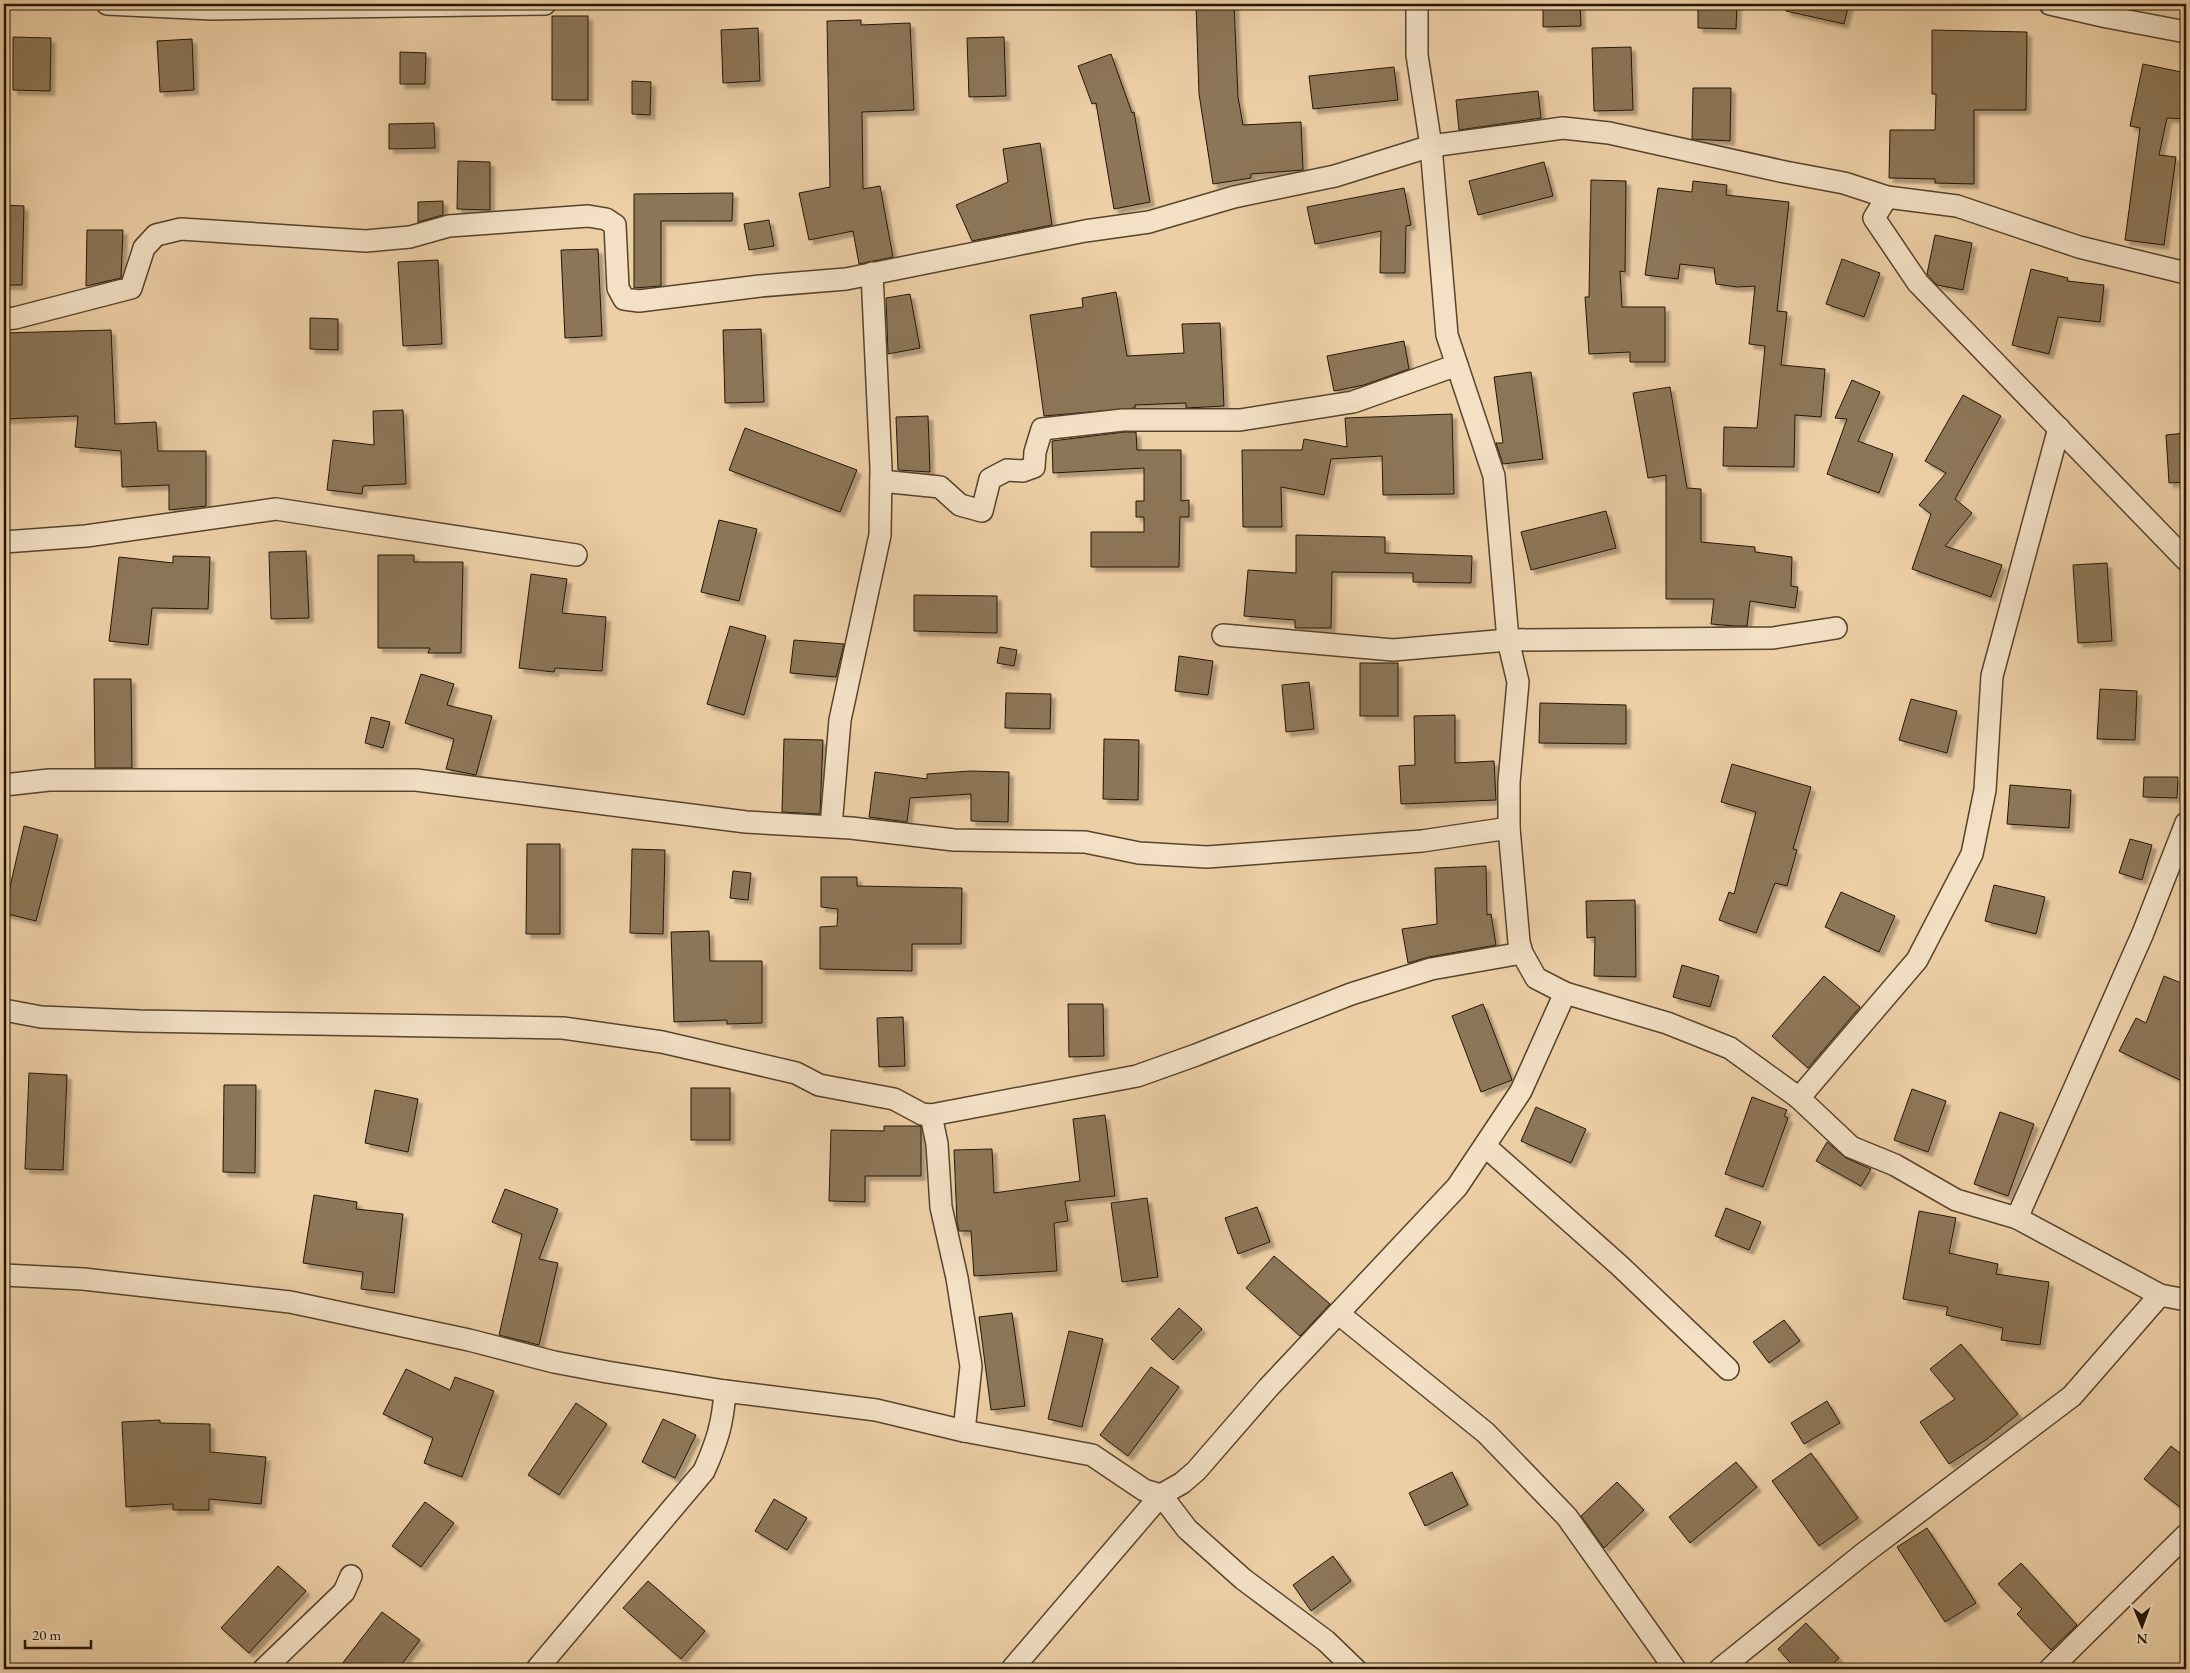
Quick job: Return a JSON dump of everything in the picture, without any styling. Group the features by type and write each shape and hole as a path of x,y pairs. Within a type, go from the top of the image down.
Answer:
{"street":[{"path":"108,4 212,10 545,4"},
{"path":"1417,4 1418,55 1431,146 1448,335 1494,476 1508,640 1518,682 1509,782 1510,828 1519,942 1522,953 1536,978 1565,994 1667,1023 1730,1048 1799,1098 1851,1147 1895,1165 1956,1200 2017,1218 2160,1295 2186,1300"},
{"path":"2050,4 2107,18 2186,32"},
{"path":"4,319 24,316 131,288 144,248 156,235 181,230 366,241 410,237 448,226 588,216 606,219 615,225 618,288 624,299 639,301 760,286 846,278 1085,231 1148,222 1234,197 1335,176 1431,146 1563,128 1609,133 1844,183 1887,197 1957,206 2079,247 2186,273"},
{"path":"1887,197 1874,218 1918,283 2186,560"},
{"path":"831,826 840,720 880,535 881,481 872,273"},
{"path":"881,481 940,487 960,505 982,510 990,479 1007,470 1023,471 1034,467 1035,452 1042,429 1123,420 1250,418 1353,402 1457,365"},
{"path":"1799,1098 1917,960 1972,854 1985,790 1992,676 2059,428"},
{"path":"4,542 86,536 276,509 576,555"},
{"path":"1223,635 1393,650 1508,640 1773,638 1836,628"},
{"path":"4,786 49,780 416,780 746,822 831,826 954,840 1085,842 1139,853 1207,857 1422,841 1510,828"},
{"path":"2017,1218 2143,932 2186,823"},
{"path":"4,1010 41,1017 563,1028 662,1042 796,1073 819,1085 894,1099 922,1114 931,1115 1136,1076 1196,1055 1360,991 1431,969 1522,953"},
{"path":"1012,1669 1161,1495 1182,1484 1196,1471 1268,1388 1457,1187 1521,1091 1565,994"},
{"path":"931,1115 938,1144 941,1207 957,1278 971,1366 964,1431"},
{"path":"1485,1146 1619,1265 1728,1369"},
{"path":"4,1275 83,1279 290,1302 469,1340 554,1362 726,1391 876,1410 964,1431 1092,1454 1144,1490 1161,1495 1187,1529 1244,1579 1326,1641 1355,1669"},
{"path":"1720,1669 1863,1554 2072,1396 2160,1295"},
{"path":"1339,1314 1486,1434 1567,1517 1675,1669"},
{"path":"537,1669 704,1471 718,1438 724,1416 726,1391"},
{"path":"2050,1669 2186,1535"},
{"path":"264,1669 344,1592 351,1576"}],"building":[{"path":"1196,4 1234,4 1238,97 1243,125 1301,122 1303,170 1251,174 1251,178 1213,184 1199,94"},
{"path":"1543,4 1580,4 1581,26 1543,27"},
{"path":"1698,4 1737,4 1736,29 1698,28"},
{"path":"1786,4 1849,4 1844,24 1786,11"},
{"path":"552,16 588,16 588,100 552,100"},
{"path":"861,20 861,25 910,23 914,110 862,112 863,189 880,186 893,257 859,264 853,231 809,240 799,193 830,187 827,21"},
{"path":"758,28 760,81 723,83 721,30"},
{"path":"1932,30 2027,32 2026,110 1974,110 1974,184 1935,183 1935,179 1889,178 1890,130 1935,130 1936,94 1932,94"},
{"path":"13,37 51,38 50,91 13,90"},
{"path":"1004,37 1006,96 969,97 967,38"},
{"path":"192,39 194,90 160,92 157,41"},
{"path":"1631,47 1633,110 1594,111 1592,48"},
{"path":"400,52 426,53 425,84 400,84"},
{"path":"1111,54 1132,113 1134,112 1150,202 1114,209 1096,103 1092,104 1078,66"},
{"path":"2143,64 2186,73 2186,119 2167,118 2159,155 2176,157 2164,245 2125,240 2140,128 2130,126"},
{"path":"1394,67 1398,100 1313,109 1309,76"},
{"path":"632,81 651,82 650,115 632,114"},
{"path":"1693,88 1731,88 1730,141 1692,139"},
{"path":"1538,91 1541,118 1459,130 1456,100"},
{"path":"434,123 435,148 389,149 389,124"},
{"path":"1040,143 1052,225 972,241 956,205 1008,182 1003,149"},
{"path":"458,161 490,162 490,210 457,209"},
{"path":"1544,162 1553,196 1478,215 1469,181"},
{"path":"1591,180 1626,181 1625,272 1620,271 1622,307 1665,307 1665,362 1630,362 1630,352 1589,354 1585,297 1589,297"},
{"path":"1693,181 1727,185 1726,195 1789,202 1777,311 1787,312 1781,365 1825,369 1821,417 1795,415 1794,467 1723,466 1724,427 1757,428 1765,346 1749,344 1755,286 1737,287 1716,284 1714,268 1680,264 1678,279 1645,275 1658,188 1692,192"},
{"path":"1404,188 1411,225 1406,226 1405,273 1380,273 1381,231 1315,244 1307,207"},
{"path":"733,193 732,221 661,221 661,286 634,288 634,194"},
{"path":"443,201 443,215 418,222 418,202"},
{"path":"4,205 24,206 22,285 4,285"},
{"path":"769,220 774,246 749,250 744,224"},
{"path":"87,230 123,230 121,278 86,286"},
{"path":"1935,235 1972,243 1963,290 1937,285 1927,274"},
{"path":"598,249 602,336 565,338 561,250"},
{"path":"1842,259 1880,273 1864,317 1826,304"},
{"path":"438,260 442,344 403,346 398,262"},
{"path":"2031,269 2068,278 2067,281 2104,285 2100,322 2058,317 2049,354 2012,345"},
{"path":"1116,292 1127,356 1184,353 1182,324 1220,323 1224,406 1186,408 1186,403 1135,405 1135,408 1044,416 1030,315 1083,307 1082,298"},
{"path":"910,294 920,348 888,354 886,298"},
{"path":"310,318 338,319 338,350 310,349"},
{"path":"761,329 764,402 725,403 723,330"},
{"path":"111,330 115,424 156,422 158,451 206,451 206,506 169,510 169,485 122,487 121,451 75,447 78,416 4,419 4,333"},
{"path":"1404,341 1409,369 1364,385 1334,391 1327,356"},
{"path":"1531,372 1543,459 1503,464 1496,443 1503,443 1494,377"},
{"path":"1852,380 1880,392 1858,441 1893,454 1879,493 1827,474 1847,419 1835,418"},
{"path":"1670,387 1687,488 1701,489 1701,542 1755,547 1755,552 1792,557 1791,586 1798,587 1795,608 1750,601 1747,626 1735,626 1711,624 1714,599 1666,599 1666,475 1648,478 1633,393"},
{"path":"1963,395 2001,416 1955,499 1972,513 1945,546 2002,565 1991,597 1912,569 1931,514 1919,505 1946,473 1925,461"},
{"path":"403,410 406,484 363,486 362,494 327,490 333,440 374,445 373,411"},
{"path":"1452,414 1454,494 1383,495 1382,456 1331,459 1324,495 1281,487 1282,527 1243,527 1242,450 1302,450 1304,439 1347,447 1345,418"},
{"path":"928,416 930,472 898,470 896,417"},
{"path":"745,428 857,470 840,512 729,470"},
{"path":"1136,432 1137,450 1181,450 1181,501 1189,500 1189,517 1180,517 1179,567 1091,567 1091,532 1144,532 1144,517 1136,517 1136,501 1144,501 1144,468 1053,473 1052,441"},
{"path":"2186,433 2186,482 2169,483 2166,435"},
{"path":"1606,511 1616,548 1531,570 1521,532"},
{"path":"719,520 757,529 739,601 701,592"},
{"path":"1296,535 1385,537 1385,553 1472,556 1471,583 1413,582 1413,573 1332,572 1331,628 1295,628 1295,620 1244,616 1248,570 1296,573"},
{"path":"306,551 309,618 271,619 269,552"},
{"path":"378,555 414,555 414,562 463,562 461,653 428,653 430,648 378,648"},
{"path":"173,556 210,557 208,609 152,608 148,645 109,641 119,557 173,563"},
{"path":"2107,563 2112,641 2078,643 2073,565"},
{"path":"531,574 567,579 562,613 606,617 602,671 555,668 554,672 519,668"},
{"path":"914,595 997,596 997,633 914,631"},
{"path":"730,626 766,636 744,715 707,704"},
{"path":"794,640 844,644 836,677 790,673"},
{"path":"1000,647 1017,650 1014,666 997,663"},
{"path":"1179,656 1213,661 1208,695 1175,691"},
{"path":"1360,663 1398,663 1398,716 1360,716"},
{"path":"421,674 454,684 447,705 492,716 476,775 446,769 454,739 405,723"},
{"path":"94,679 131,679 132,768 95,768"},
{"path":"1309,682 1314,729 1286,732 1282,685"},
{"path":"2100,689 2137,691 2135,740 2097,739"},
{"path":"1006,693 1051,694 1050,729 1005,728"},
{"path":"1911,699 1957,711 1947,753 1899,740"},
{"path":"1540,703 1626,705 1626,744 1539,743"},
{"path":"1455,715 1455,763 1494,761 1496,800 1401,804 1399,766 1415,765 1414,716"},
{"path":"371,717 390,722 383,748 365,743"},
{"path":"784,739 823,740 820,814 782,812"},
{"path":"1104,739 1139,740 1138,800 1103,799"},
{"path":"1732,764 1811,787 1793,849 1797,850 1787,886 1775,883 1756,933 1719,920 1729,892 1734,894 1756,812 1721,802"},
{"path":"970,771 1009,772 1008,822 971,821 971,794 910,798 907,822 869,817 875,772 927,779 927,774"},
{"path":"2144,777 2178,777 2177,798 2143,797"},
{"path":"2010,785 2071,790 2069,828 2007,824"},
{"path":"24,826 58,835 36,921 4,913"},
{"path":"2130,839 2152,845 2142,880 2119,873"},
{"path":"527,844 560,844 560,934 526,934"},
{"path":"632,849 665,850 663,934 630,933"},
{"path":"1486,866 1487,915 1491,914 1496,945 1429,957 1408,963 1402,929 1437,924 1435,868"},
{"path":"733,871 751,873 748,900 730,898"},
{"path":"821,877 857,877 857,886 962,888 961,944 912,944 912,971 820,969 820,927 837,926 838,909 821,907"},
{"path":"1994,885 2045,897 2036,934 1985,921"},
{"path":"1841,892 1895,916 1879,952 1825,927"},
{"path":"1635,900 1636,977 1594,976 1595,937 1587,938 1586,901"},
{"path":"709,931 710,961 762,961 762,1023 727,1024 727,1020 674,1022 671,932"},
{"path":"1682,965 1719,976 1710,1007 1673,997"},
{"path":"1824,976 1860,1007 1808,1068 1772,1036"},
{"path":"2164,976 2186,985 2186,1083 2119,1051 2136,1018 2146,1023"},
{"path":"1068,1004 1103,1004 1104,1056 1069,1057"},
{"path":"1483,1004 1512,1080 1481,1092 1452,1016"},
{"path":"903,1017 905,1066 879,1067 877,1018"},
{"path":"29,1073 67,1075 63,1170 25,1169"},
{"path":"224,1085 256,1085 255,1173 223,1172"},
{"path":"691,1088 730,1088 730,1140 691,1140"},
{"path":"1912,1089 1946,1101 1928,1152 1894,1140"},
{"path":"375,1090 418,1099 408,1152 365,1143"},
{"path":"1752,1097 1787,1110 1784,1116 1788,1118 1763,1187 1725,1174"},
{"path":"1536,1107 1586,1129 1571,1163 1521,1141"},
{"path":"2000,1112 2034,1124 2008,1196 1974,1184"},
{"path":"1105,1115 1115,1196 1065,1201 1068,1221 1054,1223 1057,1271 974,1276 971,1231 959,1231 957,1222 954,1150 992,1149 994,1193 1080,1181 1073,1119"},
{"path":"884,1126 921,1126 921,1176 865,1176 865,1202 829,1201 831,1130 884,1131"},
{"path":"1827,1142 1846,1158 1871,1169 1861,1186 1816,1161"},
{"path":"505,1189 558,1209 539,1259 558,1263 539,1345 499,1335 522,1234 492,1222"},
{"path":"314,1195 357,1202 356,1209 403,1214 394,1293 361,1289 363,1272 303,1263"},
{"path":"1147,1198 1158,1277 1122,1282 1111,1203"},
{"path":"1257,1207 1270,1242 1238,1254 1225,1218"},
{"path":"1726,1208 1761,1222 1749,1250 1715,1236"},
{"path":"1919,1211 1956,1218 1949,1253 1998,1264 1996,1274 2049,1282 2040,1345 2001,1340 2003,1328 1946,1315 1948,1307 1903,1299"},
{"path":"1274,1256 1330,1304 1300,1336 1246,1288"},
{"path":"1179,1308 1202,1329 1173,1360 1151,1339"},
{"path":"1012,1313 1025,1406 991,1410 979,1317"},
{"path":"1784,1320 1800,1341 1769,1363 1753,1342"},
{"path":"1069,1331 1103,1339 1082,1427 1048,1419"},
{"path":"1961,1344 2018,1414 1987,1439 1949,1464 1920,1422 1955,1399 1930,1369"},
{"path":"1151,1367 1179,1387 1128,1456 1100,1435"},
{"path":"406,1369 450,1390 455,1377 494,1391 462,1477 424,1463 433,1438 383,1414"},
{"path":"1827,1401 1840,1423 1804,1444 1791,1423"},
{"path":"576,1403 607,1424 559,1495 528,1475"},
{"path":"663,1419 696,1435 675,1478 642,1462"},
{"path":"160,1420 160,1423 210,1424 210,1452 266,1457 261,1504 209,1499 209,1510 173,1510 173,1504 126,1507 122,1422"},
{"path":"2171,1446 2186,1458 2186,1512 2144,1479"},
{"path":"1811,1453 1858,1518 1819,1546 1772,1481"},
{"path":"1736,1462 1757,1487 1690,1543 1669,1517"},
{"path":"1452,1472 1468,1505 1425,1526 1409,1493"},
{"path":"1617,1482 1644,1510 1604,1548 1581,1516"},
{"path":"774,1499 807,1518 787,1550 755,1531"},
{"path":"425,1502 454,1523 421,1567 392,1546"},
{"path":"1927,1528 1976,1603 1945,1622 1897,1547"},
{"path":"1333,1556 1351,1581 1311,1611 1293,1585"},
{"path":"2021,1563 2077,1625 2051,1650 2017,1614 2022,1609 1998,1584"},
{"path":"278,1566 306,1591 249,1653 221,1628"},
{"path":"648,1581 705,1631 681,1659 623,1608"},
{"path":"382,1612 420,1640 398,1669 338,1669"},
{"path":"1806,1623 1839,1658 1827,1669 1796,1669 1778,1649"}]}
